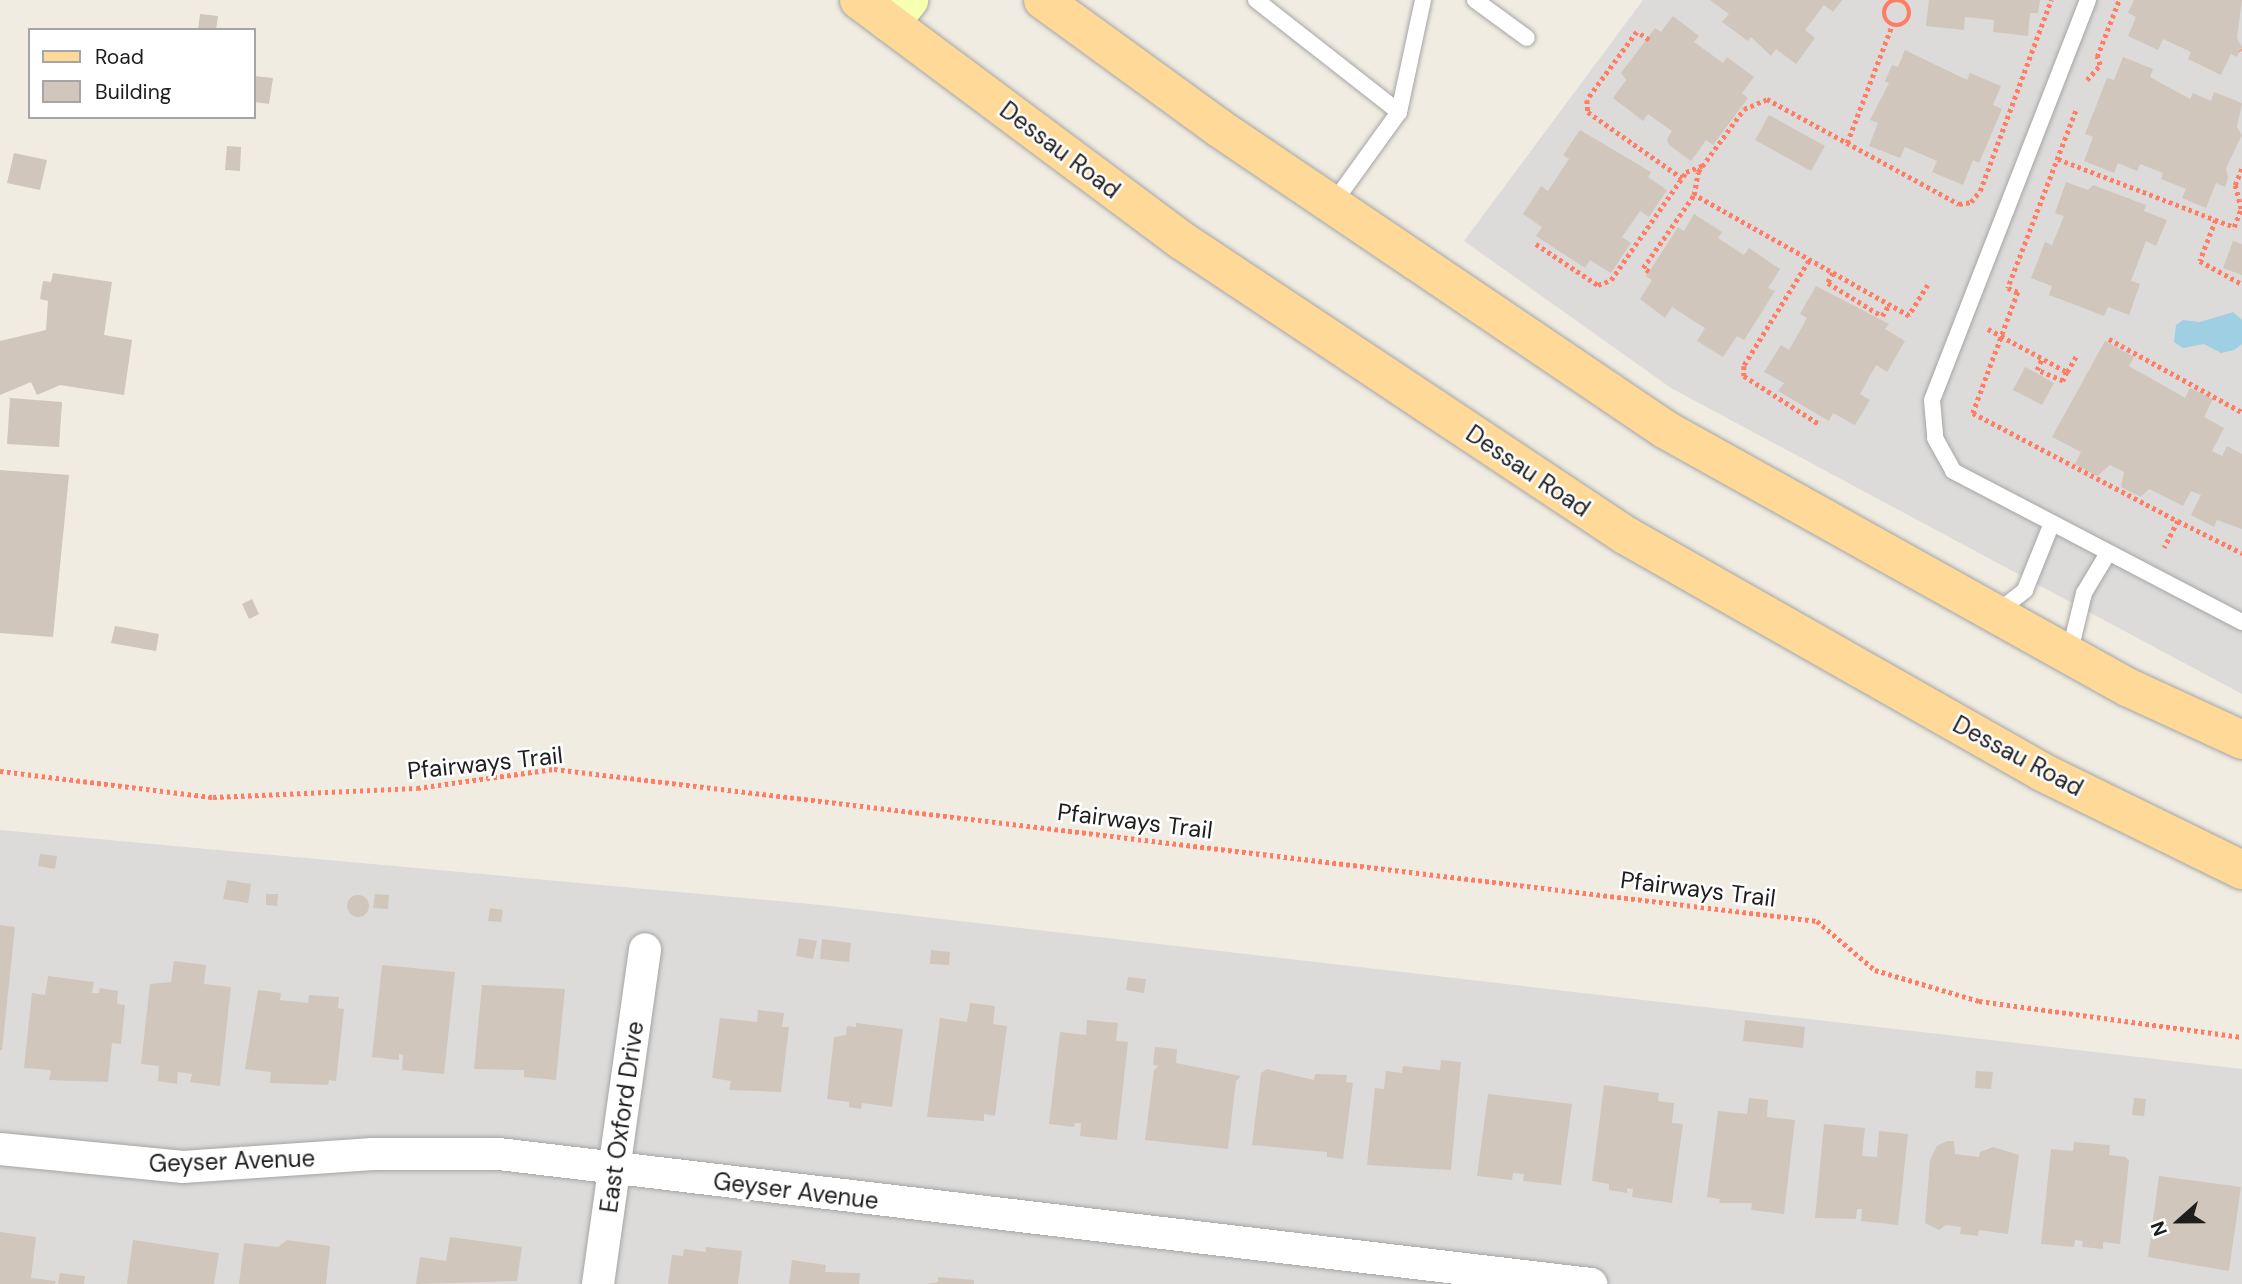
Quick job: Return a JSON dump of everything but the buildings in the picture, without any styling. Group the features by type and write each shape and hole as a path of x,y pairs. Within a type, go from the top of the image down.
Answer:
{"main road":[{"name":"Dessau Road","path":"859,0 900,12 1181,240 1625,535 2042,772 2242,870"},
{"path":"1043,0 1332,205 1666,430 2069,655 2242,740"}],"street":[{"name":"East Oxford Drive","path":"598,1284 645,949"},
{"name":"Geyser Avenue","path":"0,1149 183,1167 373,1154 499,1154 614,1170 1591,1284"}],"lane":[{"path":"1332,205 1399,112 1423,0"},
{"path":"1475,0 1527,38"},
{"path":"2088,0 1932,400 1935,438 1953,471 2242,622"},
{"path":"1264,3 1399,112"},
{"path":"1995,614 2025,590 2052,523"},
{"path":"2069,655 2084,593 2108,553"}],"path":[{"path":"1649,272 1643,268 1694,195 1703,166 1744,109 1767,99 1959,204 1971,202 1980,191 2051,0"},
{"path":"2084,89 2099,65 2097,57 2119,0"},
{"path":"1891,1 1903,1 1909,17 1904,23 1892,25 1885,19 1885,7 1891,1"},
{"path":"1847,143 1892,25"},
{"path":"1648,40 1637,32 1587,100 1588,112 1682,178"},
{"path":"2080,101 2008,288 2018,292 1973,413 2242,553"},
{"path":"2058,159 2242,230"},
{"path":"1536,244 1598,285 1611,280 1682,178 1703,166"},
{"path":"2234,227 2241,209 2235,184 2242,168"},
{"path":"1694,195 1909,316 1927,285"},
{"path":"2216,220 2200,261 2242,284"},
{"path":"1809,261 1744,366 1744,376 1819,424"},
{"path":"1833,273 1828,283 1882,316 1889,304"},
{"path":"1847,295 1853,285"},
{"path":"1987,329 2067,372"},
{"path":"2109,339 2242,412"},
{"path":"2042,358 2037,370 2063,381 2077,355"},
{"path":"2164,548 2178,521"},
{"name":"Pfairways Trail","path":"0,771 213,797 417,788 554,769 634,778 1817,921 1875,970 1979,1001 2242,1037"}],"shaded area":[{"path":"1643,0 2242,0 2242,694 1671,388 1464,241"},
{"path":"0,830 821,905 2242,1069 2242,1284 0,1284"}],"water":[{"path":"2233,312 2242,320 2242,344 2234,350 2221,353 2204,344 2183,348 2174,342 2176,325 2183,320 2200,322"}]}
